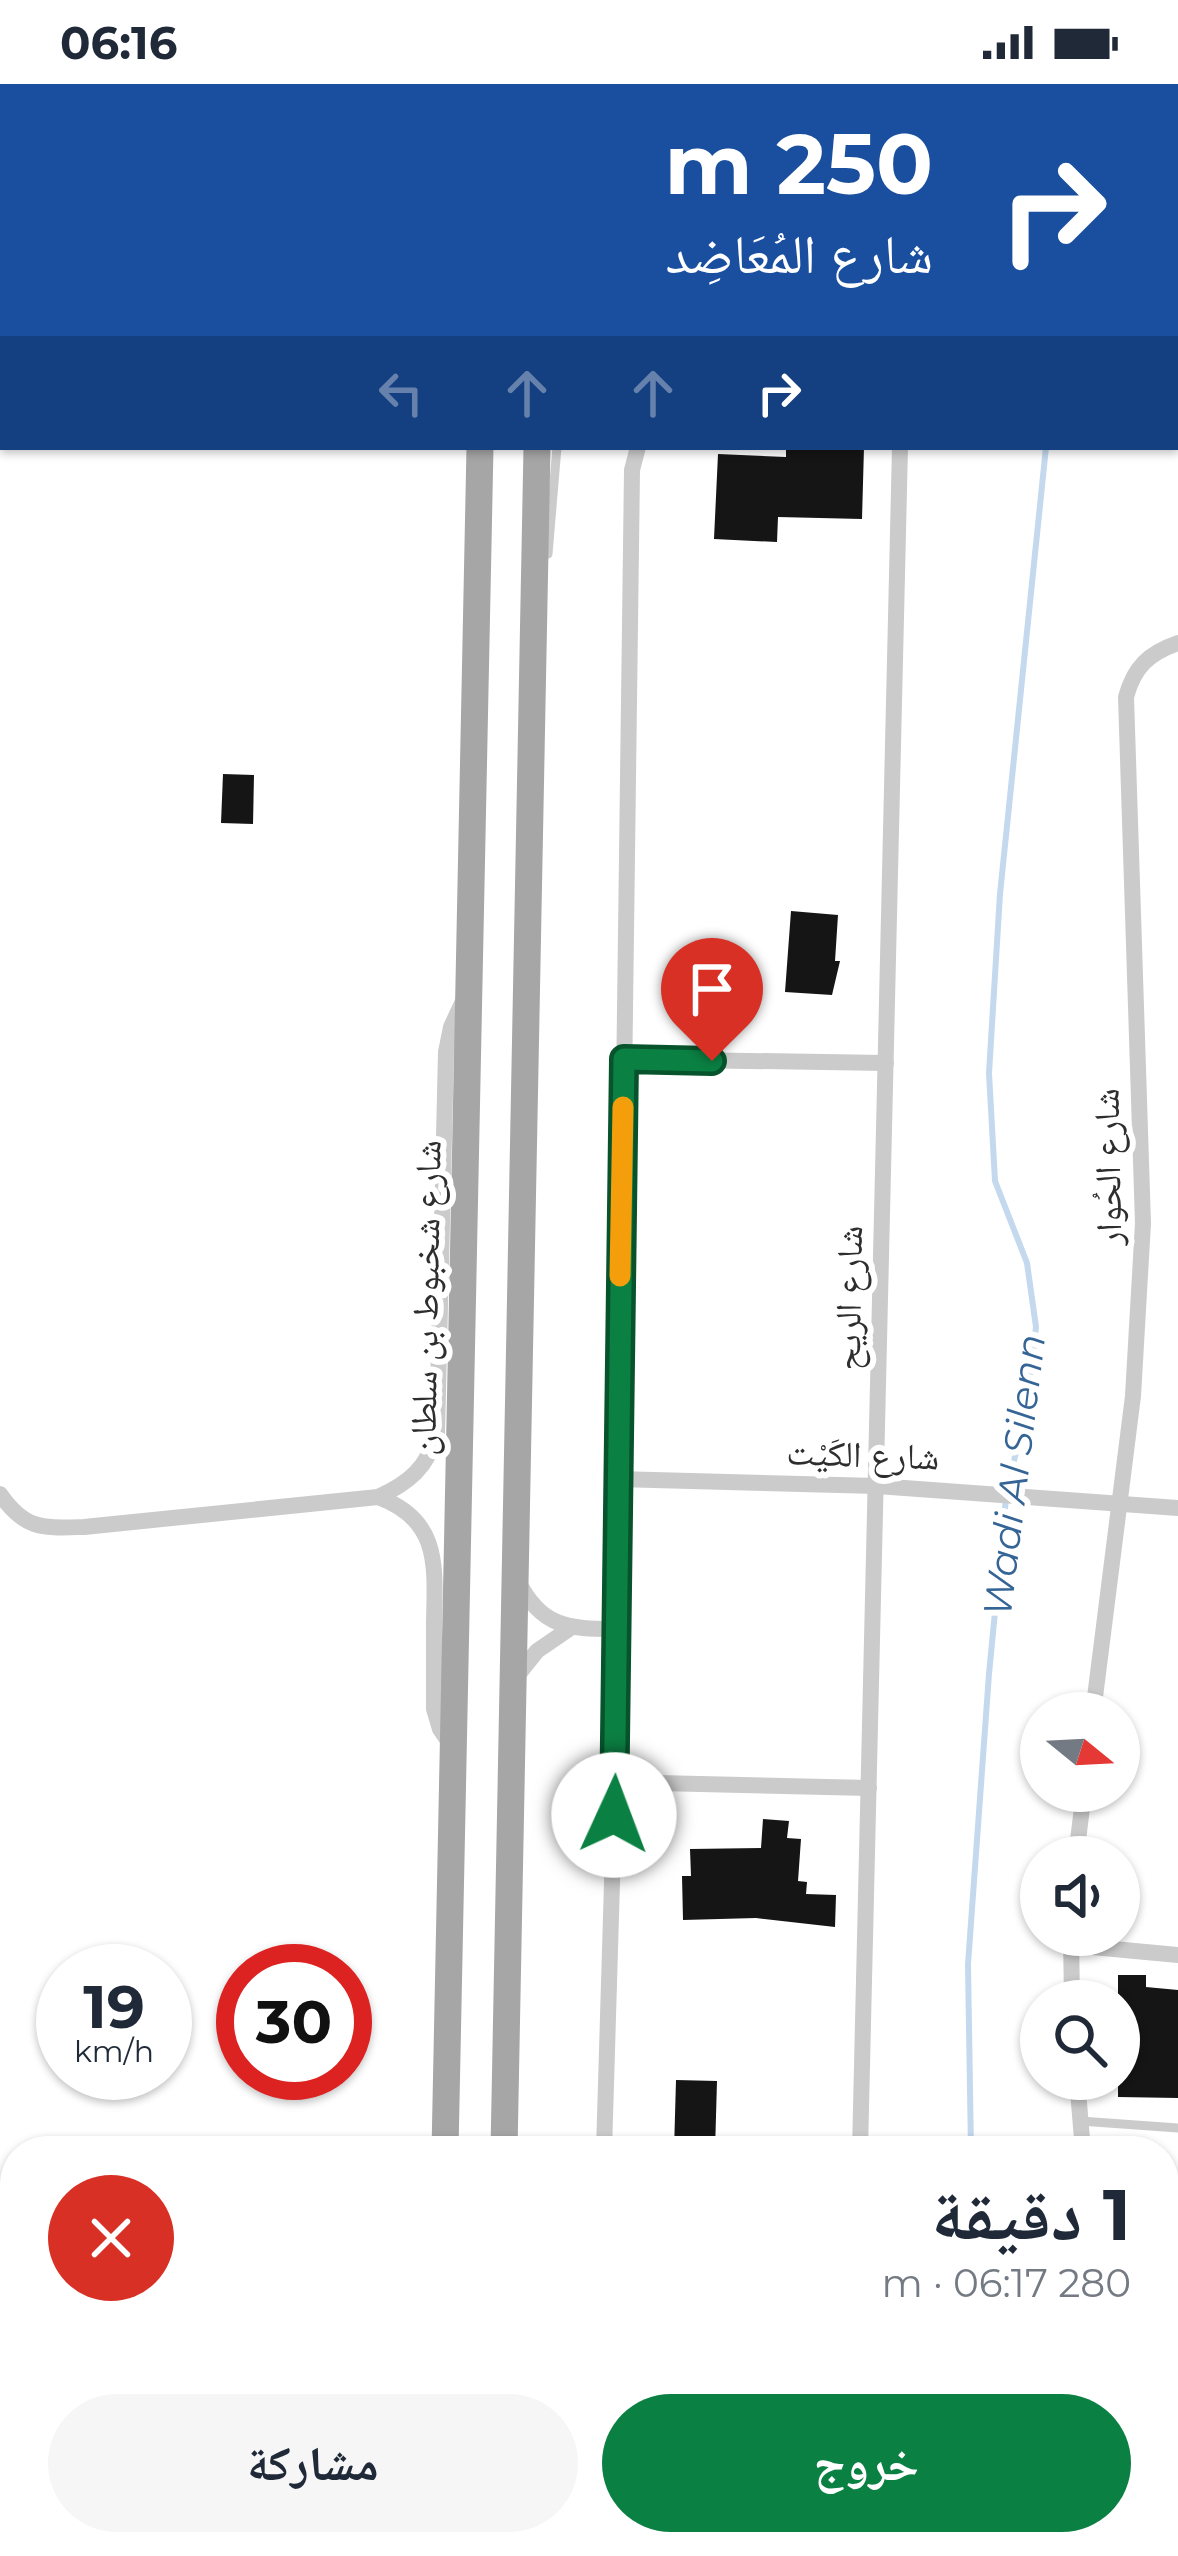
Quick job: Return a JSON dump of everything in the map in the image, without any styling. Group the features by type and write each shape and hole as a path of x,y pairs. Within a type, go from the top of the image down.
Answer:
{"main road":[{"name":"شارع شخبوط بن سلطان","path":"445,2136 480,450"},
{"path":"504,2136 537,450"}],"street":[{"path":"604,2136 615,1782 632,470 637,450"},
{"name":"شارع الريح","path":"860,2136 900,450"},
{"name":"شارع الحُوار","path":"1095,1692 1135,1374 1143,1223 1126,697 1142,662 1157,650 1178,643"},
{"path":"0,1494 17,1519 48,1528 378,1497 413,1478 433,1449 437,1433 446,1052 451,1027 467,993"},
{"path":"624,1059 886,1064"},
{"name":"شارع الكَيْت","path":"617,1479 877,1486 1178,1508"},
{"path":"378,1497 415,1519 434,1558 434,1709 440,1729 452,1744"},
{"path":"515,1576 536,1608 569,1629 616,1629"},
{"path":"513,1682 537,1651 569,1629"},
{"path":"615,1782 868,1789"},
{"path":"1140,1950 1178,1955"},
{"path":"1078,2100 1082,2136"}],"lane":[{"path":"533,617 551,532 557,450"},
{"path":"1080,2121 1178,2128"}],"building":[{"path":"786,450 864,450 862,519 778,517 777,542 714,539 718,454 786,457"},
{"path":"223,774 254,775 253,824 221,823"},
{"path":"791,911 838,915 835,961 840,961 832,995 785,992"},
{"path":"763,1819 789,1821 787,1838 801,1839 798,1881 807,1882 806,1894 836,1895 835,1927 756,1918 683,1920 682,1876 691,1876 690,1849 761,1848"},
{"path":"1118,1975 1146,1975 1146,1987 1178,1990 1178,2098 1140,2097 1140,1980 1118,1980"},
{"path":"676,2080 717,2081 715,2136 674,2136"}],"waterway":[{"name":"Wadi Al Silenn","path":"971,2136 968,1964 989,1674 1006,1498 1027,1401 1036,1327 1027,1263 995,1181 989,1073 1000,894 1046,450"}],"slow traffic":[{"path":"620,1276 623,1107"}],"route":[{"path":"614,1815 624,1059 712,1061"}]}
